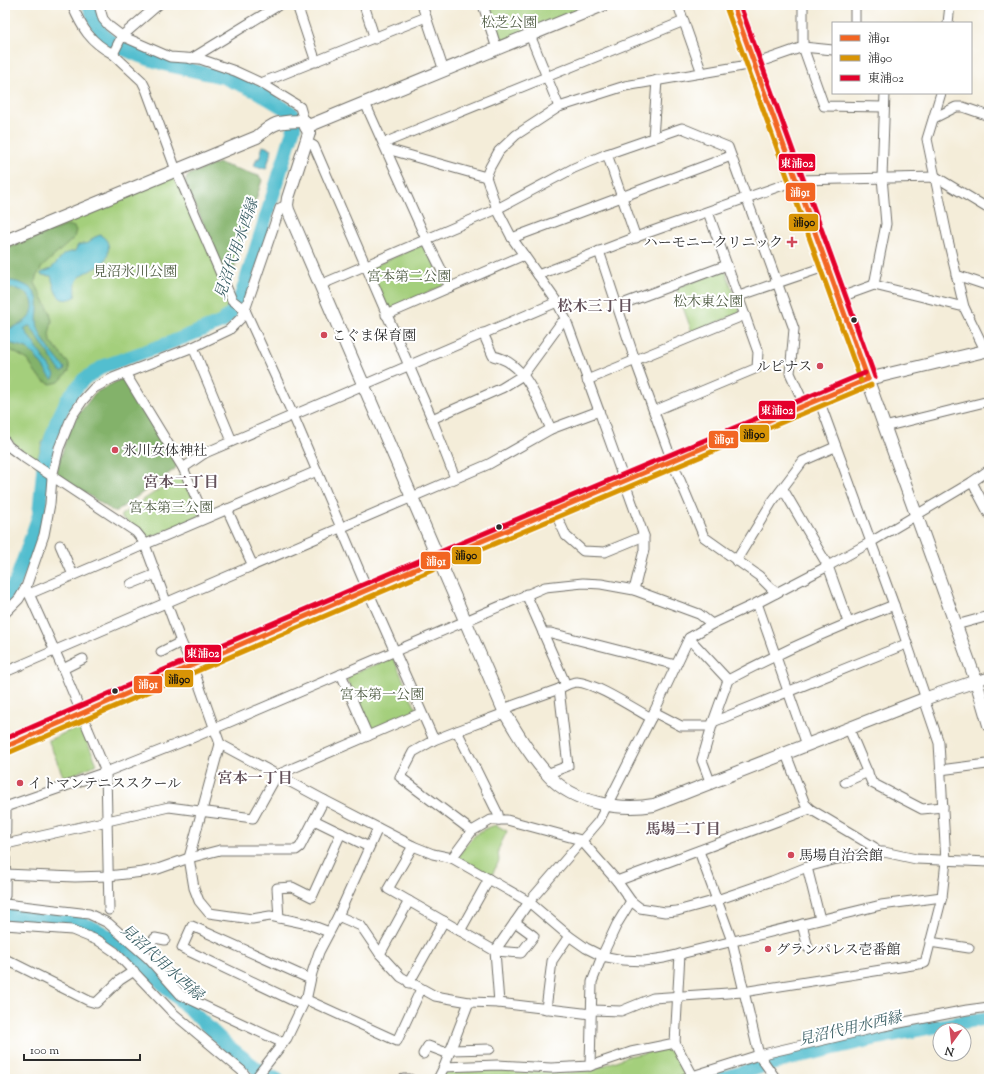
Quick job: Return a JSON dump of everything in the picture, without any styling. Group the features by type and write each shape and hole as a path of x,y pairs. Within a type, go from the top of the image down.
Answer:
{"street":[{"path":"72,5 83,30 88,36 103,49 114,52 142,81 146,89 176,170 232,300 245,310 293,415 368,591 434,740"},
{"path":"99,5 103,19 122,36 170,57 200,59 235,70 261,83 300,107 309,133 287,205 288,210 504,711 527,748 548,776 566,790 584,799 607,805 623,807 654,805 711,784 925,699 989,677"},
{"path":"114,52 122,36 158,5"},
{"path":"191,59 279,5"},
{"path":"297,5 316,62"},
{"path":"364,5 375,39"},
{"path":"422,5 444,71"},
{"path":"483,5 497,49"},
{"path":"5,241 257,137 278,122 305,124 365,103 603,5"},
{"path":"678,5 702,73"},
{"path":"733,5 917,515 976,681 989,725"},
{"path":"803,5 803,47 824,106 884,107"},
{"path":"855,5 855,22"},
{"path":"948,22 950,5"},
{"path":"261,83 375,39 426,17"},
{"path":"385,146 547,76 684,21"},
{"path":"530,35 559,107"},
{"path":"634,590 644,550 644,536 566,320 557,302 512,238 497,209 486,177 499,151 516,135 559,107 625,86 754,64 803,47 832,50"},
{"path":"653,138 656,80"},
{"path":"874,285 886,224 882,177 885,94"},
{"path":"5,747 554,510 868,379 987,350 964,307 927,139 941,94"},
{"path":"365,103 426,239 450,288"},
{"path":"934,118 956,107 989,116"},
{"path":"320,285 497,209 574,168 607,154 682,128 728,147 794,329 790,373 805,406"},
{"path":"306,142 314,146 432,419 455,478"},
{"path":"385,146 486,177"},
{"path":"607,154 636,238"},
{"path":"512,238 731,156"},
{"path":"538,275 599,251 797,180 936,177 989,209"},
{"path":"108,916 106,772 28,590 44,535 50,504 50,476 64,433 72,416 83,400 94,388 113,378 193,347 229,330 241,318 280,208 287,205"},
{"path":"654,411 757,368 758,352 708,212"},
{"path":"599,251 635,360 672,461 704,537 758,576 776,593"},
{"path":"386,315 524,255"},
{"path":"617,306 727,265"},
{"path":"738,296 778,284 827,266"},
{"path":"956,275 989,286"},
{"path":"838,298 874,285 964,307"},
{"path":"183,468 205,453 232,441 557,302"},
{"path":"587,380 745,315"},
{"path":"432,419 502,388 523,375 561,323 566,320"},
{"path":"483,334 493,356 500,358 523,375 551,429"},
{"path":"193,347 232,441"},
{"path":"126,373 183,468 205,518"},
{"path":"338,916 361,926 380,954 400,977 421,990 435,996 469,1002 499,1003 546,1009 592,1012 621,1011 653,998 678,995 743,992 925,963 942,897 946,861 939,743 894,606 819,400"},
{"path":"884,426 989,401"},
{"path":"5,672 489,464 551,429 599,411"},
{"path":"5,441 15,452 136,532 145,544 181,642 192,665 220,744 190,858 194,888 199,901 209,913 252,919 270,916 308,924 329,932"},
{"path":"736,561 772,502 803,461 835,447"},
{"path":"499,1003 495,951 529,902 599,821 689,638 712,624 757,603 871,542 972,482 989,470"},
{"path":"5,612 28,590 73,575 317,471"},
{"path":"972,482 989,514"},
{"path":"783,489 828,566 848,622"},
{"path":"227,509 253,566"},
{"path":"554,510 566,536 583,551 606,552 644,536"},
{"path":"60,545 73,575"},
{"path":"132,584 156,574"},
{"path":"5,896 5,807 106,772 214,729 465,622 526,594 545,587 583,583 601,584 634,590 699,614 712,624"},
{"path":"526,594 543,633 563,687 568,766 552,772 548,776"},
{"path":"757,603 807,745"},
{"path":"711,784 702,760 712,724 728,680 775,655 848,622 894,606"},
{"path":"956,625 989,616"},
{"path":"543,633 551,632 676,665"},
{"path":"689,638 728,680"},
{"path":"161,652 181,642"},
{"path":"472,831 400,777 413,752 434,740 576,682 594,687 652,715 681,726 712,724 906,644"},
{"path":"63,669 83,659"},
{"path":"341,674 368,736"},
{"path":"6,844 169,807 253,818 277,775 421,713"},
{"path":"849,729 872,782 922,809 943,807"},
{"path":"457,731 498,814 499,820"},
{"path":"220,744 413,846 433,854 452,858 529,902 569,936 586,948 602,956 623,960 644,961 680,954 881,905 942,897"},
{"path":"786,754 804,804 874,847 876,852"},
{"path":"940,770 987,764"},
{"path":"845,782 868,772"},
{"path":"5,874 74,877 108,876 151,871 220,850 296,850 300,847 324,800"},
{"path":"617,881 810,809"},
{"path":"314,820 369,847"},
{"path":"452,858 472,831 491,820 507,820 581,840 617,881 631,901 640,908 654,912 677,911 717,900 807,867 837,858 876,852 884,852 916,859 989,862"},
{"path":"256,1078 287,1038 304,1002 319,952 338,916 378,828"},
{"path":"279,918 277,888 292,887 312,897 341,833"},
{"path":"413,846 388,889 495,951 521,954 534,936 515,922"},
{"path":"699,851 732,941 759,1055 776,1079"},
{"path":"807,867 820,919"},
{"path":"460,930 489,879"},
{"path":"380,954 409,901"},
{"path":"590,1066 592,982 617,924 631,901"},
{"path":"5,904 108,916 181,995 283,1043"},
{"path":"409,983 444,921"},
{"path":"802,924 808,948"},
{"path":"5,925 72,930 99,941 115,952 173,1013 242,1071 248,1079"},
{"path":"310,979 192,926 182,948 397,1041 421,990"},
{"path":"546,1009 552,961 569,936"},
{"path":"143,953 155,938 165,940"},
{"path":"930,942 969,948"},
{"path":"680,954 675,1043 693,1076"},
{"path":"5,959 89,1001 96,1003 120,980 134,971"},
{"path":"438,1079 451,1050 469,1002"},
{"path":"683,1079 759,1055 884,1026 989,1007"},
{"path":"444,1067 497,1065 551,1068 590,1066 630,1052 675,1043"},
{"path":"424,1054 428,1046 444,1052 451,1050 490,1049"},
{"path":"402,1079 410,1079"}],"green space":[{"name":"松芝公園","path":"486,5 593,5 501,43 498,41"},
{"path":"218,163 259,176 262,180 231,279 228,280 185,182 188,175"},
{"name":"見沼氷川公園","path":"176,175 231,305 224,313 213,321 109,359 86,372 64,393 42,443 37,461 16,446 5,432 5,245"},
{"path":"68,225 74,227 76,230 74,238 42,267 36,277 35,283 50,312 52,321 49,335 51,342 69,364 69,371 59,382 51,384 44,381 36,374 28,360 5,347 5,250"},
{"name":"宮本第二公園","path":"425,244 444,284 443,286 390,309 387,308 370,270 371,267"},
{"name":"松木東公園","path":"722,271 726,272 740,310 738,314 692,332 676,288"},
{"name":"氷川女体神社","path":"121,379 124,380 177,465 175,469 117,511 113,511 58,475 57,470 67,436 77,416 95,393"},
{"name":"宮本第三公園","path":"179,476 183,477 200,514 198,517 149,538 146,538 140,530 122,518 121,515"},
{"name":"宮本第一公園","path":"392,658 394,659 416,709 415,713 373,731 369,730 347,680 349,675"},
{"path":"80,726 97,764 66,778 65,775 63,776 49,740"},
{"path":"496,825 507,831 498,850 499,861 491,877 459,859 458,856 474,836 489,827"},
{"path":"674,1047 689,1072 687,1076 677,1079 442,1079 444,1073 447,1071 498,1070 571,1072 592,1070 629,1056"}],"water":[{"path":"263,146 272,149 266,169 254,166 257,158 259,159"},
{"path":"100,235 107,241 108,244 108,254 106,259 99,266 78,279 75,297 69,299 60,298 55,291 51,276 41,275 41,273 51,269 64,254 75,251 78,245 89,243 93,238"},
{"path":"12,281 27,286 35,293 37,297 37,322 40,333 49,349 65,368 64,371 60,371 30,326 24,329 55,375 53,379 27,348 5,342 5,330 15,327 28,319 33,310 31,299 23,291 11,288 5,289 5,282"}],"waterway":[{"name":"見沼代用水西縁","path":"5,598 16,581 39,515 44,461 56,423 68,398 84,379 104,366 172,342 222,322 236,308 294,128 295,119 292,113 256,91 223,77 168,65 140,56 107,39 97,26 89,5"},
{"name":"見沼代用水西縁","path":"5,914 80,923 107,935 124,947 228,1046 260,1071 277,1079"},
{"name":"見沼代用水西縁","path":"720,1079 853,1043 921,1029 989,1018"}],"transit line":[{"name":"浦91","path":"733,5 868,379"},
{"name":"東浦02","path":"740,5 875,377"},
{"name":"浦90","path":"726,7 861,381"},
{"name":"東浦02","path":"5,739 435,554 865,373"},
{"name":"浦91","path":"5,747 435,561 868,379"},
{"name":"浦90","path":"8,753 438,568 871,385"}],"place":[{"name":"ハーモニークリニック","path":"792,242"},
{"name":"こぐま保育園","path":"324,335"},
{"name":"ルピナス","path":"820,366"},
{"name":"氷川女体神社","path":"115,450"},
{"name":"イトマンテニススクール","path":"20,783"},
{"name":"馬場自治会館","path":"791,855"},
{"name":"グランパレス壱番館","path":"768,949"}],"district":[{"name":"松木三丁目","path":"595,306"},
{"name":"宮本二丁目","path":"181,482"},
{"name":"宮本一丁目","path":"255,778"},
{"name":"馬場二丁目","path":"683,829"}]}
